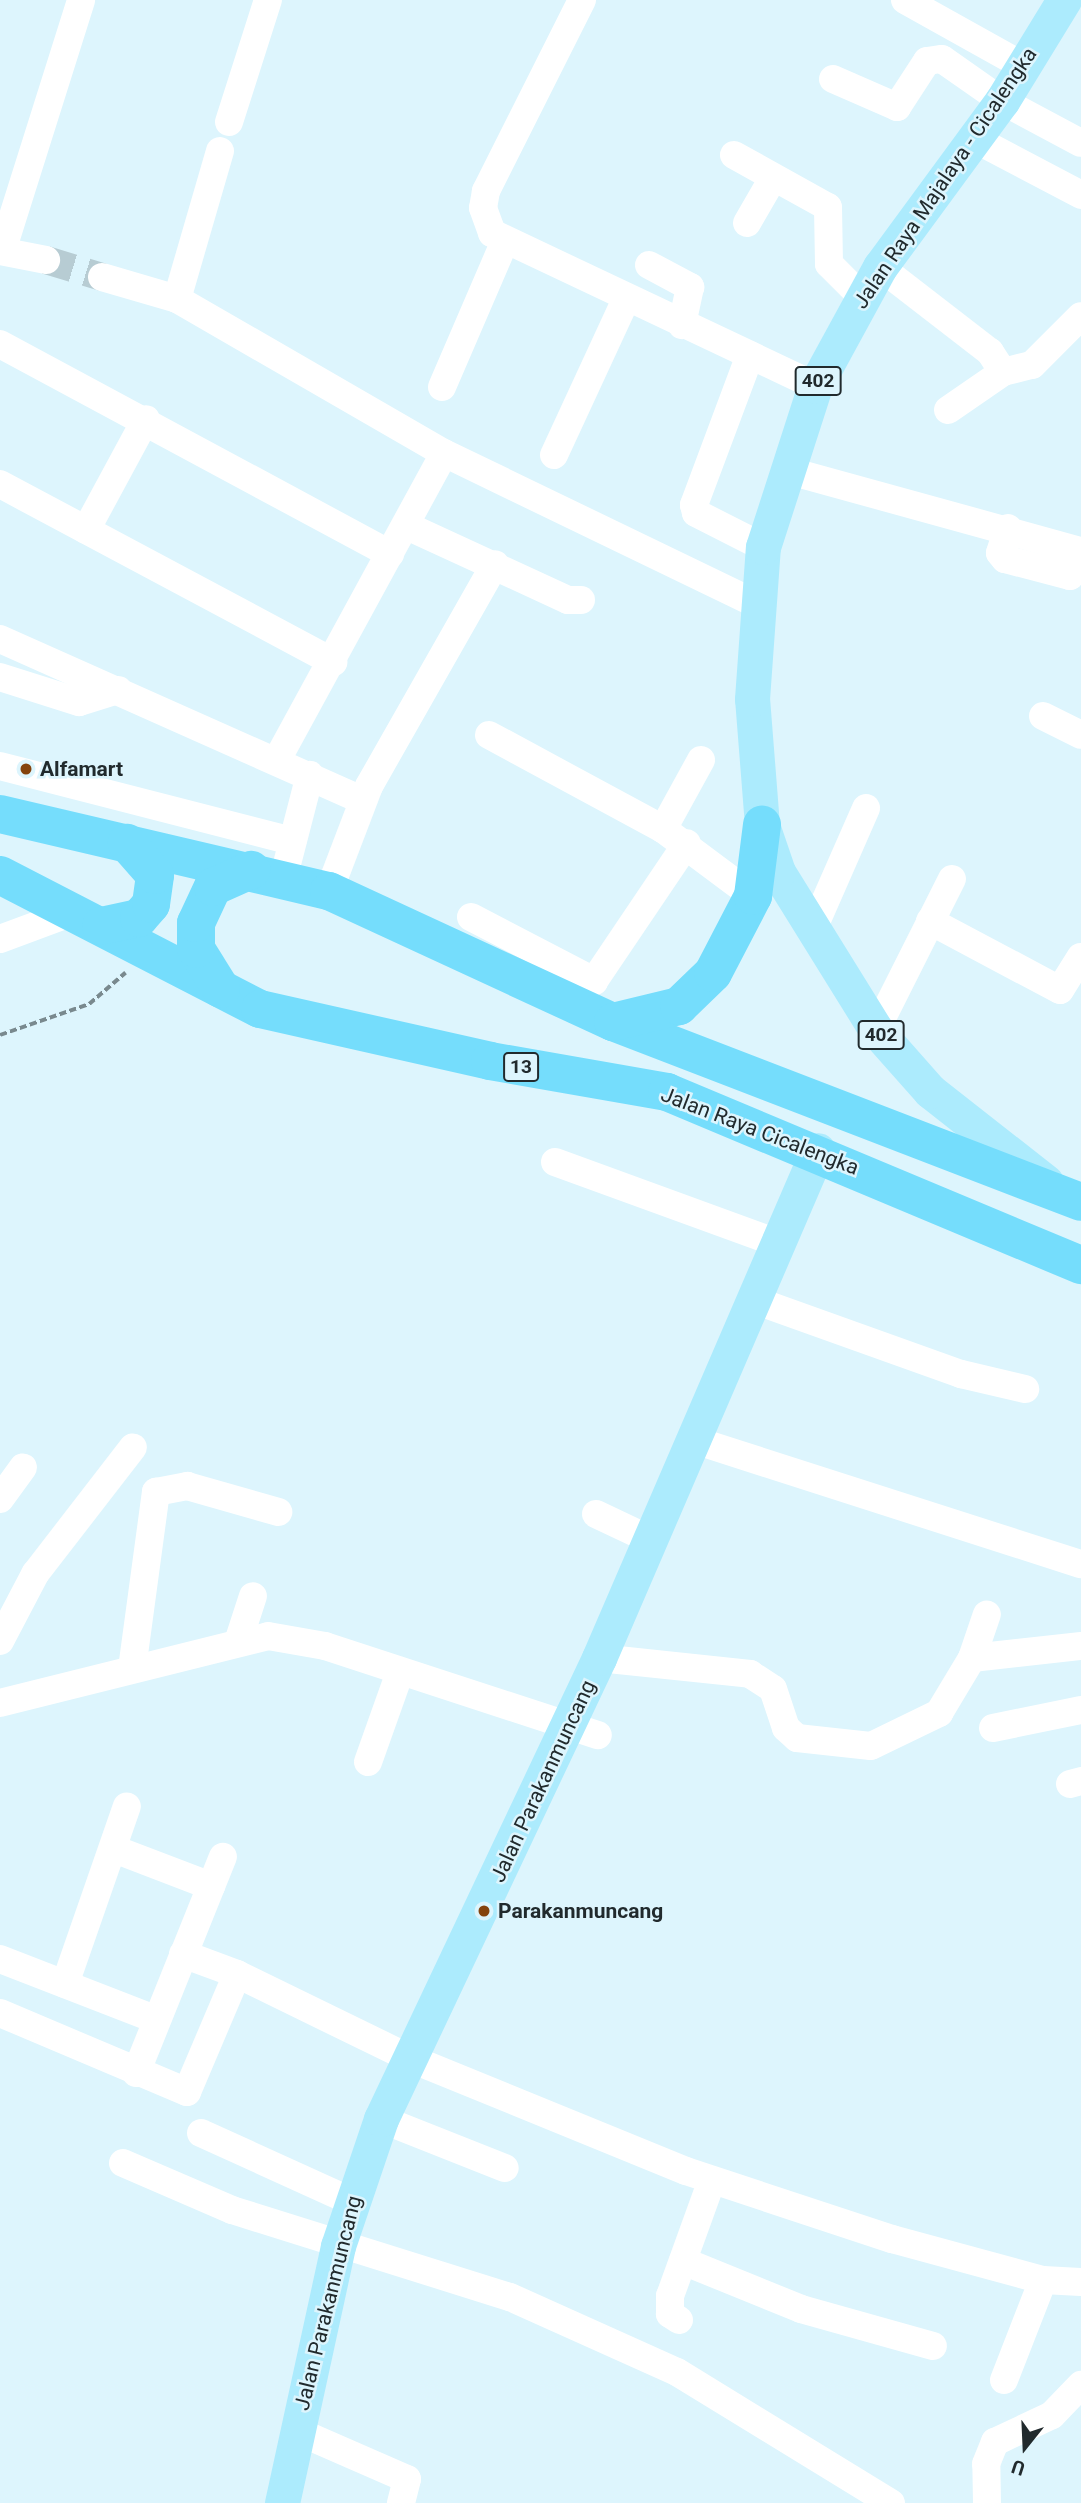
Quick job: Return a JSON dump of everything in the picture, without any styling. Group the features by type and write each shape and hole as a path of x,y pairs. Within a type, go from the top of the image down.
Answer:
{"highway":[{"path":"0,814 127,843 276,862 329,891 613,1022 1072,1198"},
{"name":"402","path":"613,1022 688,1000 713,973 753,896 762,825"},
{"path":"87,919 139,918 151,904 155,875 127,843"},
{"path":"222,991 196,949 196,923 219,882 276,862"},
{"name":"13","path":"0,875 222,991"},
{"name":"Jalan Raya Cicalengka","path":"222,991 260,1009 476,1058 667,1092 818,1150 1081,1265"}],"main road":[{"name":"Jalan Raya Majalaya - Cicalengka","path":"1065,0 1002,101 861,296 816,386 786,470 763,547 752,699 762,825 778,872 876,1030 930,1091 1072,1198"},
{"name":"Jalan Parakanmuncang","path":"282,2503 338,2246 351,2201 381,2119 583,1730 599,1658 818,1150"}],"street":[{"path":"46,260 1,251 81,0"},
{"path":"229,122 268,0"},
{"path":"582,0 486,191 485,216 504,243 816,386"},
{"path":"905,0 1023,66"},
{"path":"833,79 897,107 927,61 937,59 1002,101 1081,143"},
{"path":"975,139 1081,195"},
{"path":"177,299 219,151"},
{"path":"734,155 828,207 829,264 861,296"},
{"path":"747,223 773,178"},
{"path":"442,387 504,243"},
{"path":"649,265 690,287 682,325"},
{"path":"880,267 990,352 1003,372"},
{"path":"102,277 177,299 444,453 757,604"},
{"path":"554,455 626,299"},
{"path":"948,410 1003,372 1032,365 1081,316"},
{"path":"0,344 146,419 390,554"},
{"path":"750,355 694,505 696,513 763,547"},
{"path":"86,530 146,419"},
{"path":"278,758 333,662 444,453"},
{"path":"786,470 1008,528 1081,551"},
{"path":"0,484 333,662"},
{"path":"407,526 495,564 568,600 581,600"},
{"path":"1008,528 1000,552 1005,559 1070,576 1081,560"},
{"path":"329,891 362,800 495,564"},
{"path":"0,639 278,758 362,800"},
{"path":"0,677 79,702 118,690"},
{"path":"1043,716 1081,735"},
{"path":"489,735 675,836 753,896"},
{"path":"471,917 594,981 675,836 701,760"},
{"path":"0,766 276,862 310,775"},
{"path":"813,929 866,808"},
{"path":"876,1030 952,879"},
{"path":"0,940 87,919"},
{"path":"930,922 1060,990 1081,957"},
{"path":"555,1163 778,1243"},
{"path":"754,1300 961,1374 1025,1389"},
{"path":"694,1440 1081,1564"},
{"path":"0,1641 35,1574 133,1447"},
{"path":"0,1499 23,1467"},
{"path":"132,1669 156,1492 187,1486 278,1511"},
{"path":"596,1514 651,1540"},
{"path":"239,1639 253,1596"},
{"path":"599,1658 750,1674 773,1689 786,1728 797,1738 871,1745 939,1713 972,1658 987,1614"},
{"path":"0,1703 239,1639 292,1638 583,1730"},
{"path":"972,1658 1081,1646"},
{"path":"368,1762 400,1672"},
{"path":"993,1728 1081,1710"},
{"path":"65,1984 127,1806"},
{"path":"114,1849 211,1886"},
{"path":"136,2073 223,1857"},
{"path":"183,1954 237,1973 410,2059 712,2180 1043,2280 1081,2281"},
{"path":"0,1959 157,2020"},
{"path":"0,2012 136,2073 187,2092 237,1973"},
{"path":"381,2119 505,2168"},
{"path":"201,2133 351,2201"},
{"path":"123,2163 232,2210 338,2246 510,2297 677,2372 891,2503"},
{"path":"680,2320 668,2308 712,2180"},
{"path":"682,2261 801,2309 933,2346"},
{"path":"1004,2380 1043,2280"},
{"path":"987,2503 986,2464 995,2441 1052,2415 1081,2385"},
{"path":"298,2431 407,2479 401,2503"}],"path":[{"path":"0,1035 57,1019 107,993 138,946"}],"tunnel":[{"path":"46,260 102,277"}],"place":[{"name":"Alfamart","path":"26,769"},
{"name":"Parakanmuncang","path":"484,1911"}]}
